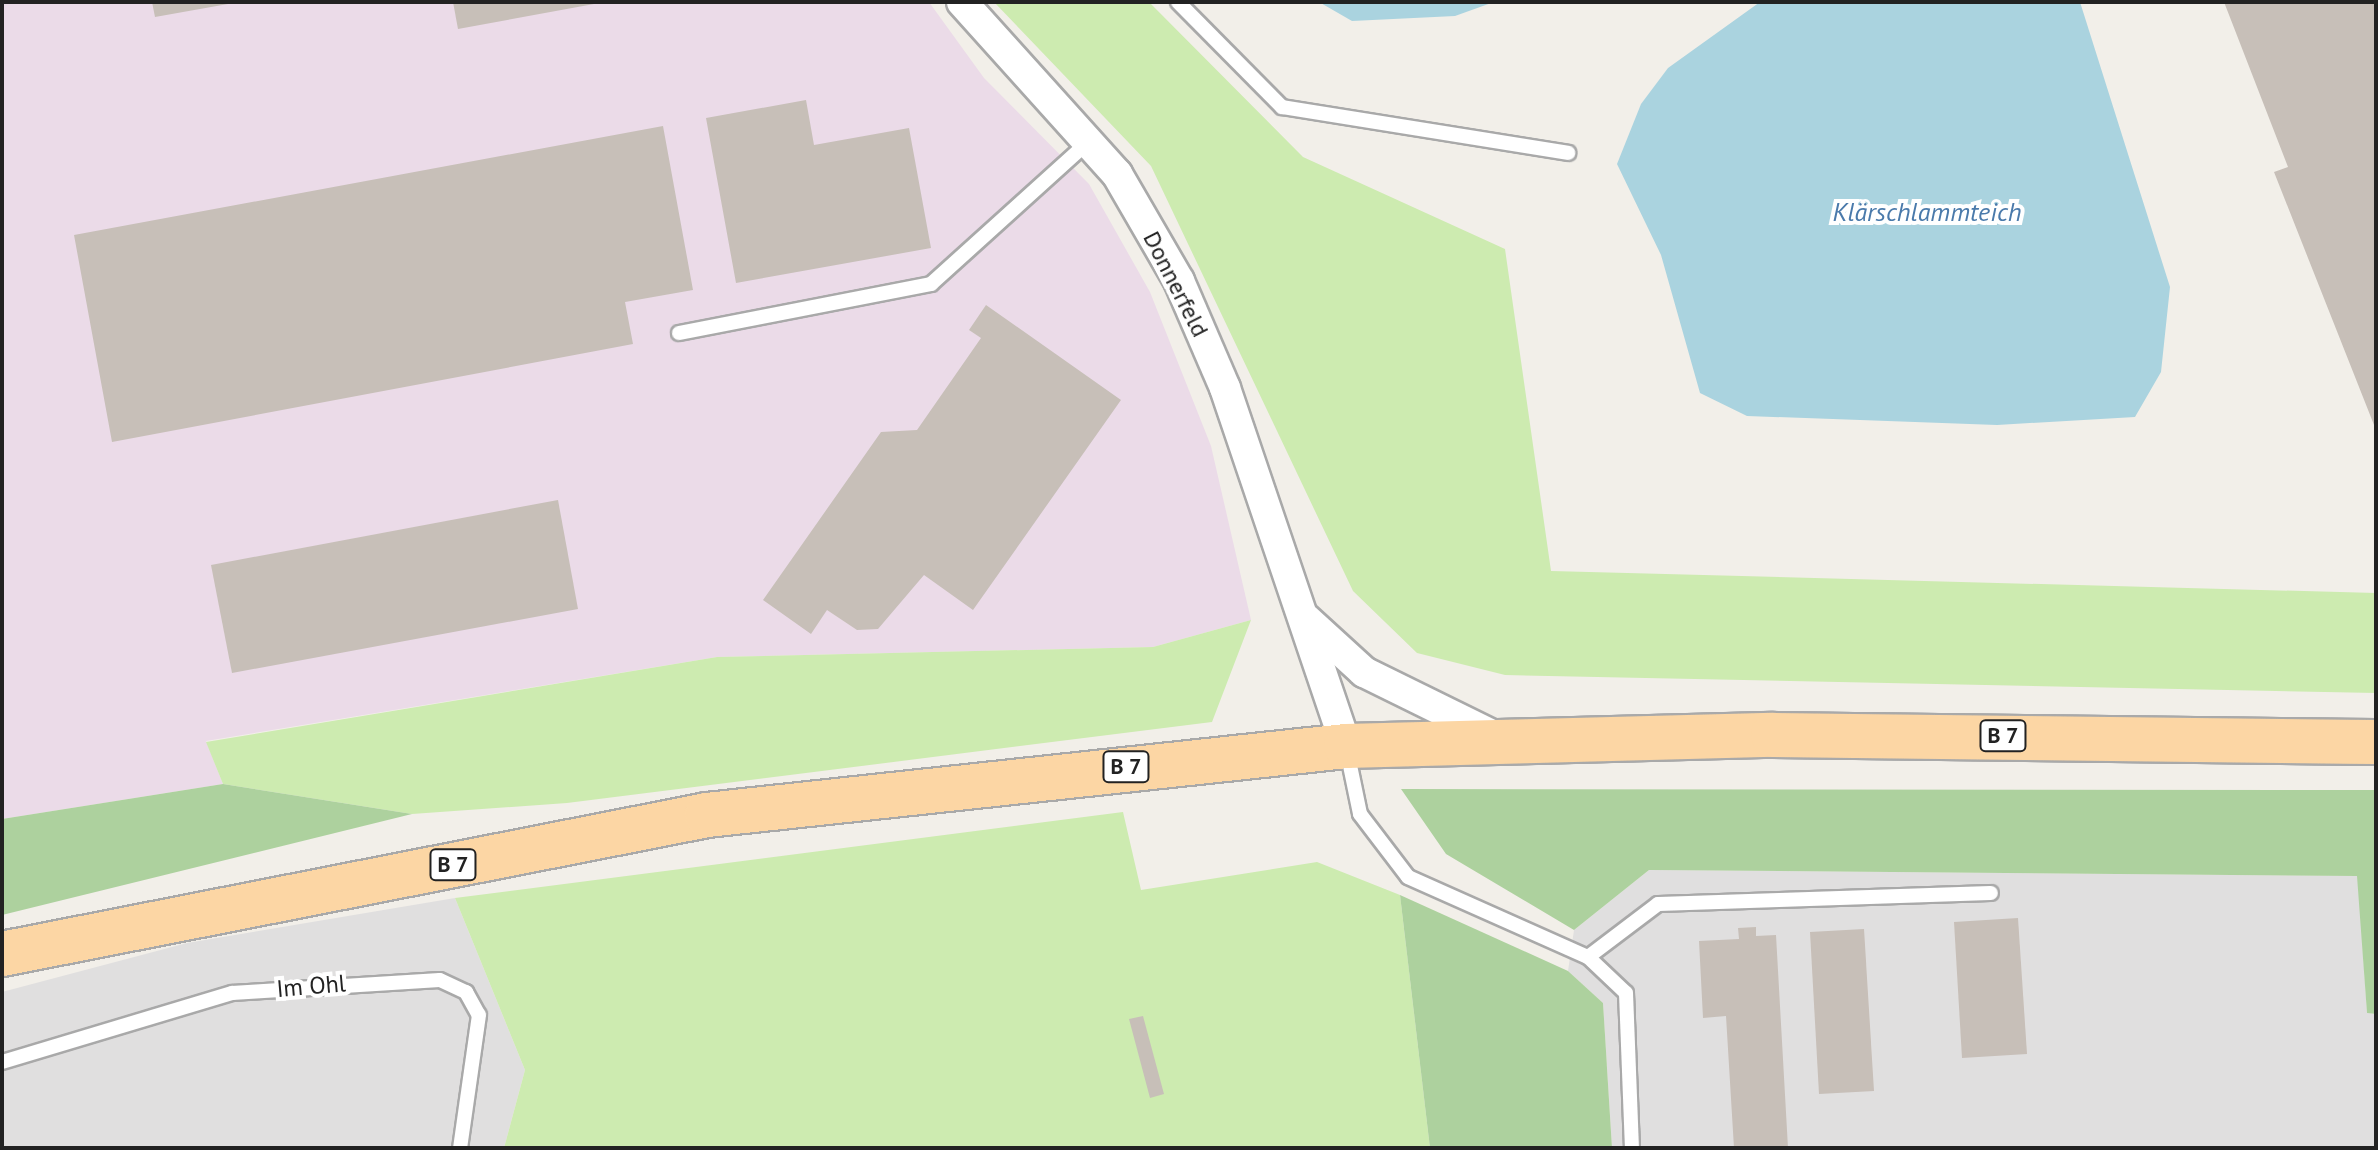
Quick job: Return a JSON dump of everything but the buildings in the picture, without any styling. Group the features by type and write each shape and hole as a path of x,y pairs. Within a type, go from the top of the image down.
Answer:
{"main road":[{"name":"B 7","path":"2,954 707,815 1346,746 1805,735 2376,742"}],"street":[{"name":"Donnerfeld","path":"962,2 1117,174 1179,281 1303,616 1346,746"},
{"name":"Donnerfeld","path":"1303,616 1364,672 1507,742"}],"lane":[{"path":"1178,2 1282,107 1568,153"},
{"path":"679,333 931,284 1088,142"},
{"path":"1346,746 1360,814 1408,877 1588,957 1626,993 1632,1148"},
{"path":"1588,957 1658,904 1991,893"},
{"name":"Im Ohl","path":"2,1062 232,993 440,980 466,992 479,1015 460,1148"}],"shaded area":[{"path":"2,2 929,2 984,78 1089,184 1150,292 1211,446 1251,620 1153,647 717,657 206,741 223,784 2,819"},
{"path":"1649,870 2358,876 2367,1013 2376,1014 2376,1148 1612,1148 1603,1003 1568,971 1574,930"},
{"path":"455,898 525,1070 504,1148 2,1148 2,992 187,943"}],"green space":[{"path":"994,2 1149,2 1303,157 1505,249 1551,571 2376,593 2376,693 1505,675 1417,653 1353,591 1151,166"},
{"path":"1251,620 1212,722 567,803 412,814 223,784 206,742 717,657 1153,647"},
{"path":"223,784 412,814 2,915 2,819"},
{"path":"1401,789 2376,790 2376,1014 2367,1013 2357,876 1649,870 1574,930 1446,854"},
{"path":"1123,812 1141,890 1317,862 1400,895 1430,1148 504,1148 525,1070 455,898"},
{"path":"1400,895 1568,971 1603,1003 1612,1148 1430,1148"}],"water":[{"path":"1319,2 1494,2 1455,16 1352,21"},
{"name":"Klärschlammteich","path":"1760,2 2080,2 2170,287 2161,372 2135,417 1997,425 1747,416 1700,393 1661,255 1617,164 1641,104 1668,68"}]}
